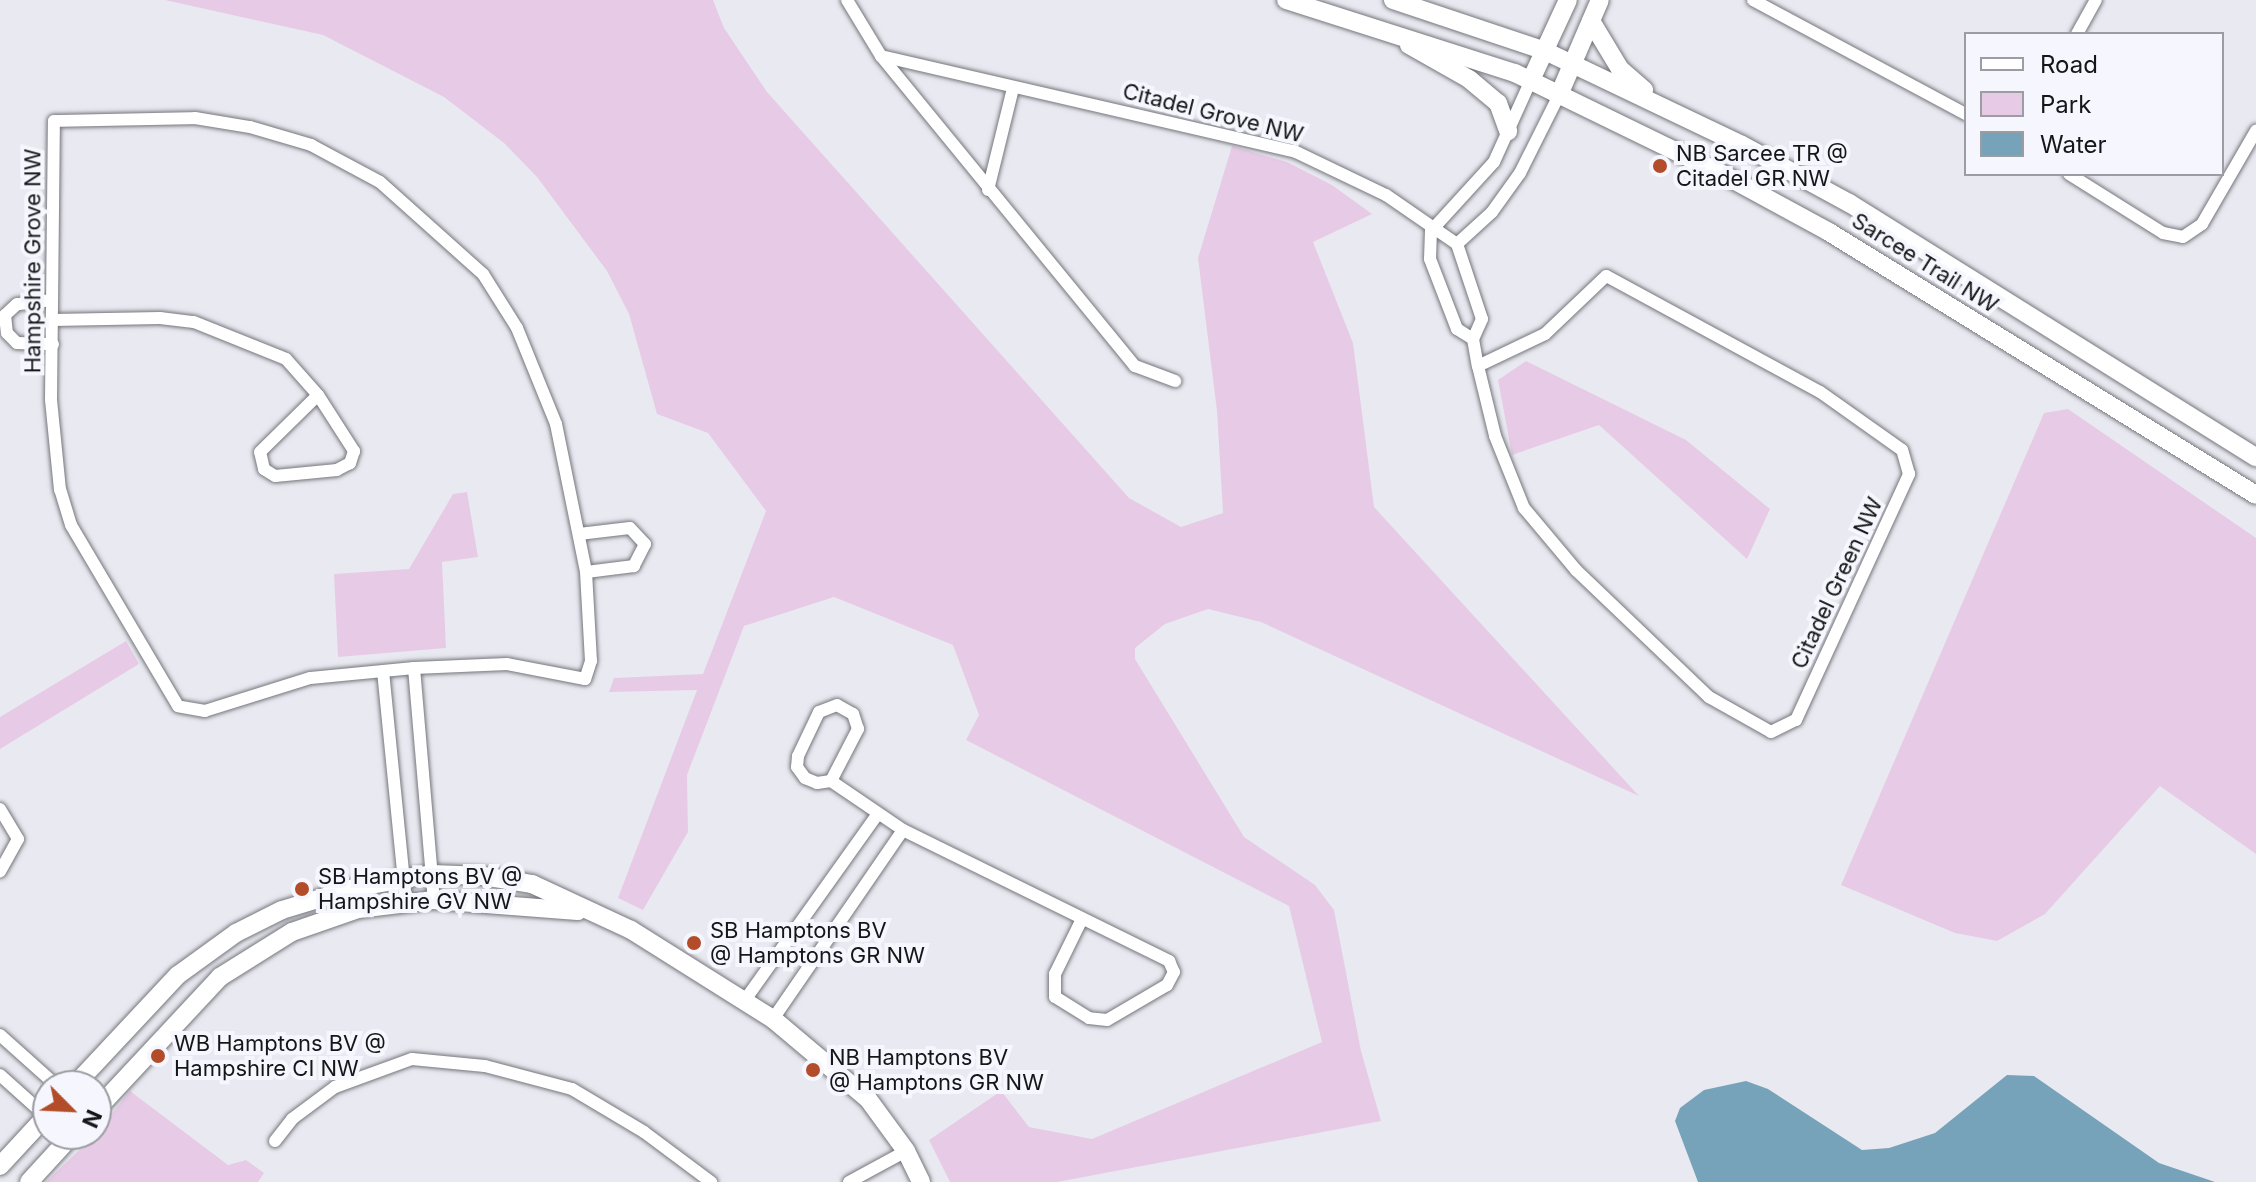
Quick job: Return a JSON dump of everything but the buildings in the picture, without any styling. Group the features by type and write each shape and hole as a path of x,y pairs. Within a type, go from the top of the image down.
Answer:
{"main road":[{"name":"Sarcee Trail NW","path":"1286,0 1531,80 1829,232 2256,495"},
{"name":"Sarcee Trail NW","path":"1393,0 1545,51 1659,103 1849,203 2256,457"},
{"path":"1531,80 1568,0"},
{"path":"1559,95 1600,0"},
{"path":"1591,21 1620,69 1659,103"},
{"path":"1386,31 1469,79 1498,103 1508,131"},
{"path":"89,1070 178,975 236,933 282,910 402,878 432,874 532,884 631,930 773,1019 868,1099 906,1151 916,1180"},
{"path":"112,1092 167,1028 220,977 292,932 358,909 434,900 585,911"},
{"path":"0,1166 32,1132"},
{"path":"29,1182 56,1150"}],"street":[{"path":"847,0 881,56 1135,366 1175,381"},
{"path":"1753,0 1964,113"},
{"path":"2078,32 2096,0"},
{"name":"Citadel Grove NW","path":"881,56 1294,151 1386,195 1431,231"},
{"path":"1531,80 1508,131 1472,192 1431,231 1457,244 1492,212 1520,173 1559,95"},
{"path":"988,190 1013,88"},
{"name":"Hampshire Grove NW","path":"195,118 250,127 311,145 380,182 483,274 541,379 586,572 591,661 585,679 507,664 414,668 310,678 205,711 178,706 71,525 53,449 52,300 54,121 195,118"},
{"path":"2072,176 2163,233 2183,237 2202,224 2256,131"},
{"name":"Citadel Green NW","path":"1431,231 1430,259 1457,329 1473,339"},
{"name":"Citadel Green NW","path":"1457,244 1482,319 1473,339 1478,366 1495,436 1524,508 1576,570 1709,697 1771,732 1796,720 1909,474 1902,450 1820,392 1606,276 1545,334 1478,366"},
{"path":"52,300 17,304 5,315 7,333 17,343 53,344"},
{"path":"53,320 160,318 194,322 286,359 318,395 354,451 350,463 337,470 275,476 264,469 260,452 318,395"},
{"path":"579,534 630,528 645,544 634,566 586,572"},
{"path":"414,668 434,900"},
{"path":"383,671 406,903"},
{"path":"831,781 858,729 853,714 837,705 819,712 795,763 811,781 831,781 903,830 1081,921 1169,961 1174,972 1167,985 1107,1020 1089,1018 1055,997 1055,974 1081,921"},
{"path":"0,809 18,839 0,871"},
{"path":"745,1000 877,815"},
{"path":"773,1019 903,830"},
{"path":"0,1035 39,1070"},
{"path":"275,1141 292,1119 335,1087 412,1059 485,1066 572,1089 644,1132 711,1182"},
{"path":"0,1075 32,1103"},
{"path":"849,1182 906,1151"}],"green space":[{"path":"165,0 713,0 724,28 767,92 1129,498 1181,527 1223,513 1217,411 1198,258 1232,146 1287,162 1332,185 1372,214 1313,242 1353,343 1374,507 1639,796 1261,622 1208,609 1165,624 1135,648 1135,659 1244,837 1315,885 1334,910 1361,1051 1381,1121 1057,1182 950,1182 929,1140 1001,1091 1029,1127 1092,1139 1322,1042 1289,906 966,740 979,715 953,645 834,597 744,626 687,775 688,832 643,910 618,898 697,690 609,692 614,678 703,674 766,511 708,433 657,414 629,314 607,271 537,177 504,143 444,97 323,35"},
{"path":"1526,361 1686,440 1770,509 1747,559 1599,425 1512,455 1498,380"},
{"path":"2068,409 2256,538 2256,854 2160,786 2045,914 1997,941 1955,933 1841,885 2044,413"},
{"path":"467,492 478,557 442,562 446,648 338,657 334,574 409,569 453,494"},
{"path":"126,641 139,664 0,749 0,717"},
{"path":"130,1091 228,1165 246,1160 264,1173 258,1182 46,1182 79,1150 112,1150 112,1114"}],"water":[{"path":"2007,1075 2034,1076 2159,1163 2215,1182 1698,1182 1675,1121 1680,1108 1704,1090 1746,1081 1768,1089 1862,1150 1889,1148 1935,1133"}],"place":[{"name":"NB Sarcee TR @ Citadel GR NW","path":"1660,166"},
{"name":"SB Hamptons BV @ Hampshire GV NW","path":"302,889"},
{"name":"SB Hamptons BV @ Hamptons GR NW","path":"694,943"},
{"name":"WB Hamptons BV @ Hampshire CI NW","path":"158,1056"},
{"name":"NB Hamptons BV @ Hamptons GR NW","path":"813,1070"}]}
